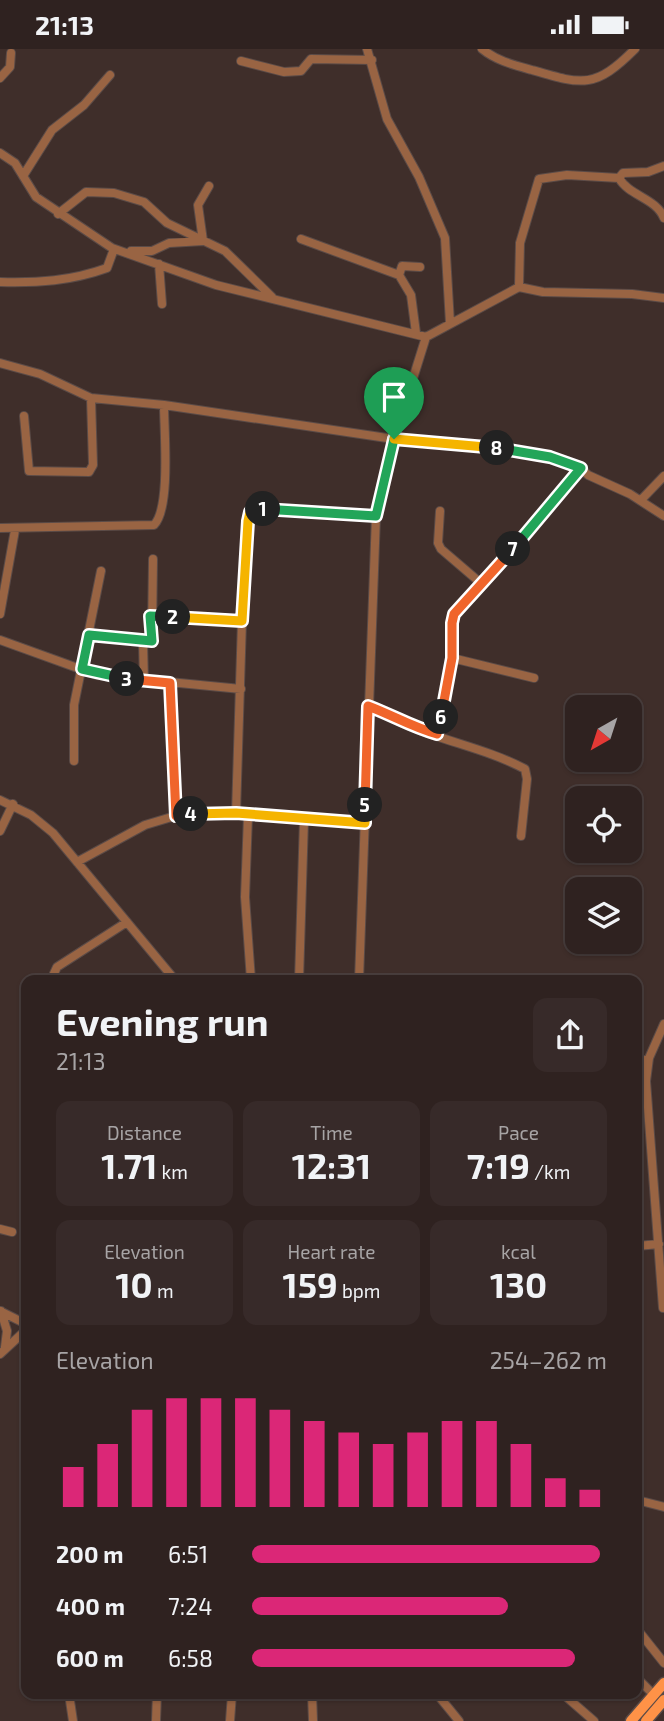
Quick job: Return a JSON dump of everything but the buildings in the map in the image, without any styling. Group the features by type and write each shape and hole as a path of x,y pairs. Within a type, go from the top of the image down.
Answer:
{"main road":[{"path":"646,1721 664,1683"},
{"path":"631,1721 659,1698"}],"street":[{"path":"367,49 387,119 419,177 445,238 450,323"},
{"path":"482,49 494,59 576,83 602,76 635,49"},
{"path":"0,78 10,67 11,53"},
{"path":"242,61 284,72 301,71 311,59 372,60"},
{"path":"23,176 52,130 84,105 110,75"},
{"path":"0,153 15,163 36,197 117,249 216,285 426,337"},
{"path":"619,178 623,173 648,172 664,166"},
{"path":"519,287 520,243 538,179 567,175 619,178 631,190 656,206 664,218"},
{"path":"203,241 198,205 209,186"},
{"path":"58,213 86,192 114,194 144,202 167,223 225,251 272,297"},
{"path":"301,239 399,275 411,295 417,318 416,333"},
{"path":"117,249 152,251 169,243 203,241"},
{"path":"0,282 48,283 91,274 107,268 117,249"},
{"path":"159,264 162,304"},
{"path":"399,275 402,266 419,267"},
{"path":"359,975 376,516 394,439 426,337 519,287 543,292 664,298"},
{"path":"0,363 40,374 91,398 164,405 394,439 514,450 550,457 581,468 588,475 641,500 664,516"},
{"path":"24,416 29,471 89,472 93,465 91,398"},
{"path":"0,528 15,530 155,525 160,515 164,468 164,405"},
{"path":"437,734 452,658 454,614 483,585 581,468"},
{"path":"641,500 664,476"},
{"path":"236,813 242,621 250,512 257,509 376,516"},
{"path":"440,511 438,543 441,549 483,585"},
{"path":"0,614 3,573 15,530"},
{"path":"89,635 152,641 150,616 153,559"},
{"path":"74,761 74,705 101,571"},
{"path":"150,616 242,621"},
{"path":"0,640 97,675 144,682 241,689"},
{"path":"143,641 144,682"},
{"path":"452,658 534,678"},
{"path":"170,683 176,816"},
{"path":"368,706 390,714 406,725 496,755 525,769 527,779 521,837"},
{"path":"0,800 13,804 53,834 172,975"},
{"path":"0,831 13,804"},
{"path":"77,862 145,825 176,816 236,813 365,823"},
{"path":"248,815 245,897 251,975"},
{"path":"299,975 304,820"},
{"path":"53,975 57,967 127,922"},
{"path":"663,1308 646,1081 649,1058 664,1024"},
{"path":"642,1062 649,1058"},
{"path":"0,1229 12,1232"},
{"path":"642,1246 659,1244"},
{"path":"0,1311 21,1322"},
{"path":"0,1311 7,1331 3,1350"},
{"path":"3,1350 21,1334"},
{"path":"642,1501 664,1507"},
{"path":"642,1635 664,1663"},
{"path":"642,1683 659,1698"},
{"path":"70,1699 73,1721"},
{"path":"156,1721 157,1699"},
{"path":"230,1721 232,1699"},
{"path":"312,1699 313,1721"},
{"path":"441,1699 459,1721"},
{"path":"569,1699 594,1721"}],"route":[{"path":"394,439 514,450 550,457 581,468 483,585 454,614 452,658 437,734 406,725 390,714 368,706 365,823 236,813 176,816 170,683 97,675 82,669 89,635 152,641 150,616 242,621 250,512 257,509 376,516 394,439"}]}
